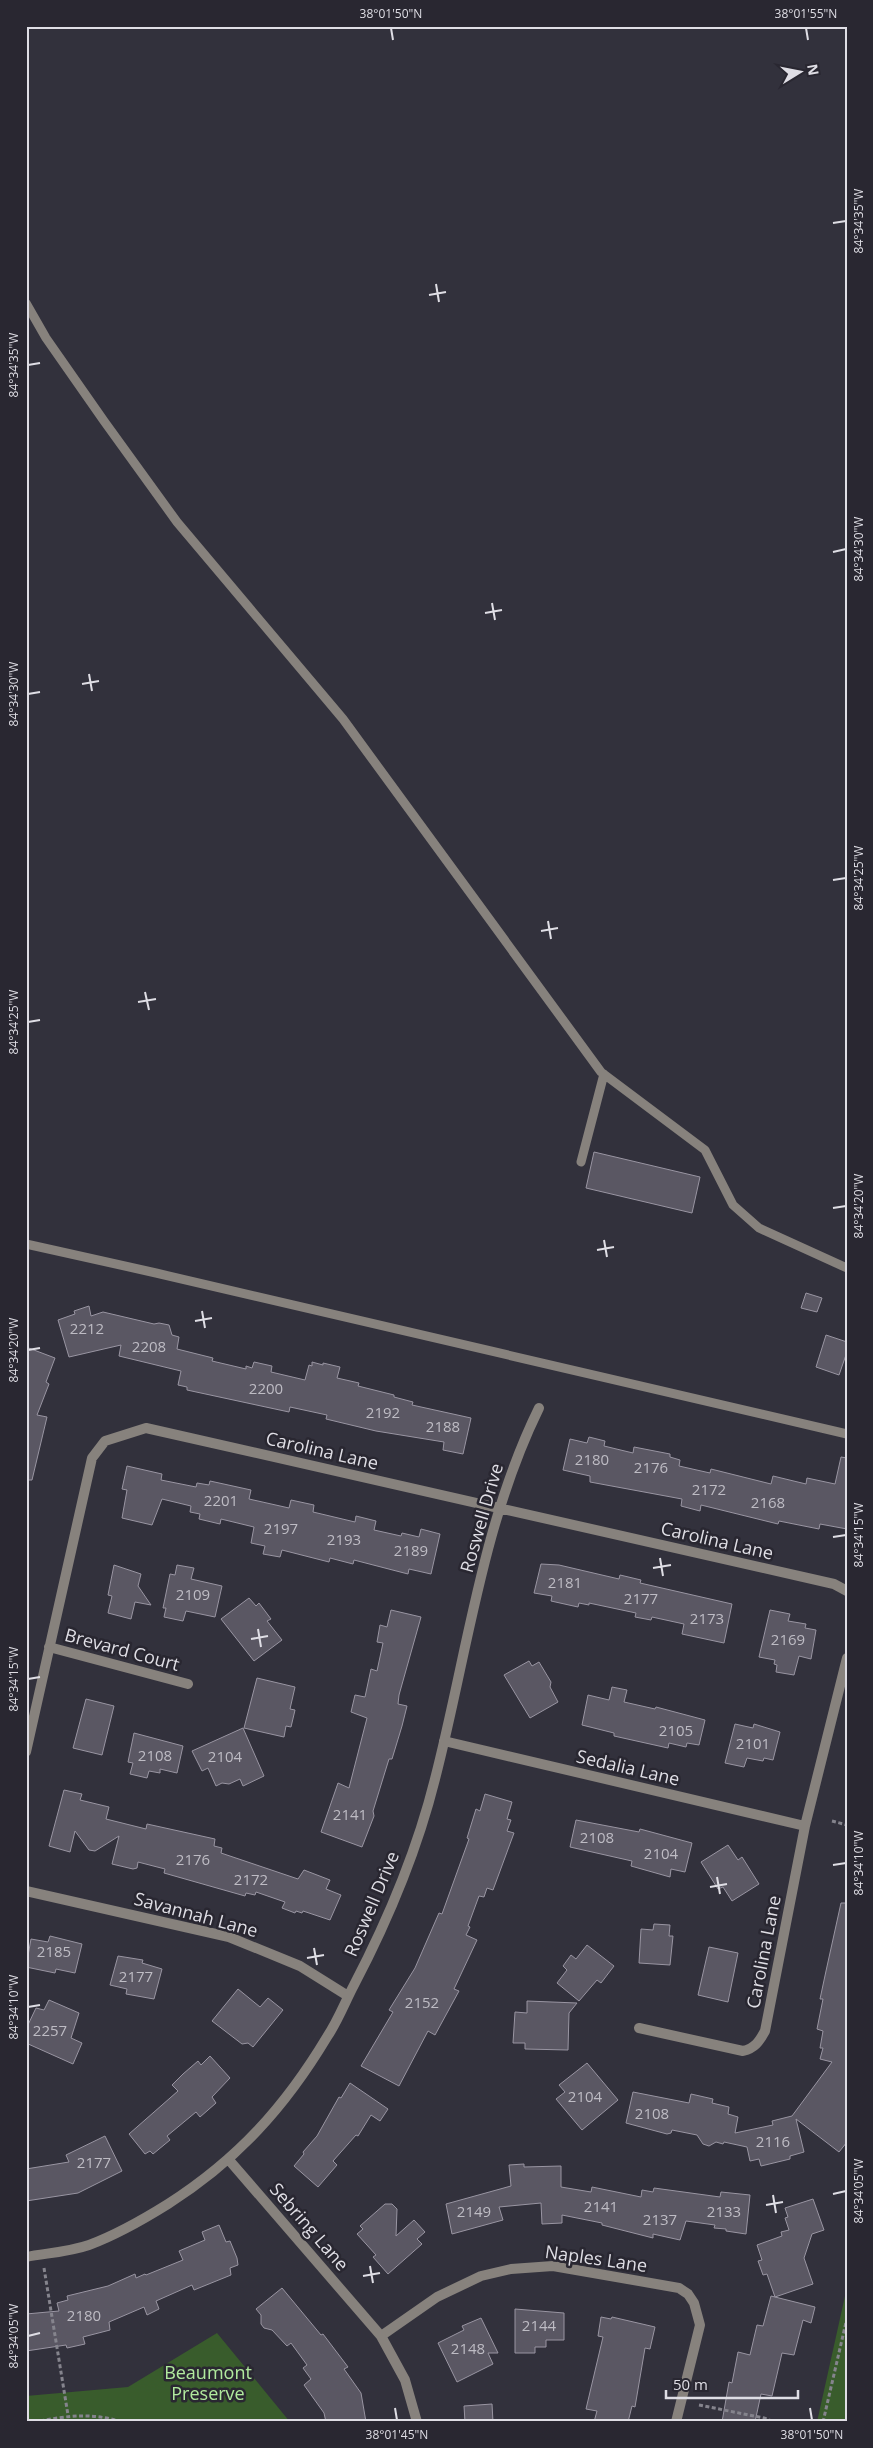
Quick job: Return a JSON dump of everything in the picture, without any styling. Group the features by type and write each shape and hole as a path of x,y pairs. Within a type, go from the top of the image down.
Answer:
{"street":[{"name":"Roswell Drive","path":"26,2257 86,2246 106,2238 153,2214 200,2184 230,2160 263,2126 287,2098 327,2037 381,1933 417,1840 444,1741 498,1508 522,1442 539,1408"},
{"name":"Carolina Lane","path":"26,1752 92,1458 105,1441 146,1428 834,1584 847,1591"},
{"name":"Brevard Court","path":"49,1647 188,1684"},
{"name":"Carolina Lane","path":"639,2028 743,2051 752,2049 760,2041 765,2031 806,1826 847,1658"},
{"name":"Sedalia Lane","path":"444,1741 806,1826"},
{"name":"Savannah Lane","path":"26,1891 229,1937 300,1966 348,1996"},
{"name":"Sebring Lane","path":"230,2160 381,2336 405,2380 417,2422"},
{"name":"Naples Lane","path":"381,2336 437,2296 481,2276 511,2269 553,2266 679,2288 688,2294 694,2302 700,2325 676,2422"}],"lane":[{"path":"26,303 46,338 93,406 178,522 343,719 604,1074 705,1150 733,1205 760,1228 847,1268"},
{"path":"581,1162 604,1074"},
{"path":"26,1244 847,1434"}],"path":[{"path":"832,1822 847,1825"},
{"path":"42,2254 68,2415"},
{"path":"822,2422 847,2318"},
{"path":"699,2404 764,2418 774,2422"},
{"path":"34,2422 68,2415 90,2414 123,2422"}],"green space":[{"path":"847,2287 847,2422 817,2422"},
{"name":"Beaumont Preserve","path":"217,2333 290,2422 26,2422 26,2396 128,2387"}],"building":[{"path":"594,1152 700,1177 692,1213 586,1188"},
{"path":"806,1293 822,1298 817,1312 801,1308"},
{"path":"89,1306 91,1316 103,1312 154,1324 169,1325 172,1335 179,1337 177,1349 213,1358 212,1361 246,1369 246,1366 252,1368 254,1362 272,1366 271,1372 305,1380 309,1365 312,1366 312,1362 323,1365 323,1363 340,1367 337,1378 359,1383 358,1386 394,1395 394,1397 413,1402 412,1405 471,1418 463,1454 443,1450 444,1442 376,1431 326,1419 327,1415 290,1407 289,1412 187,1390 187,1387 178,1385 181,1371 119,1356 121,1345 69,1357 58,1320 75,1314 74,1311"},
{"path":"826,1335 847,1342 847,1352 839,1375 816,1367"},
{"path":"26,1347 55,1358 46,1382 49,1384 37,1415 47,1417 32,1480 26,1480"},
{"path":"589,1437 605,1441 604,1446 633,1453 634,1447 670,1454 670,1457 680,1460 679,1466 710,1473 711,1469 771,1484 773,1476 806,1484 807,1478 835,1484 841,1457 847,1458 847,1529 820,1524 819,1529 779,1521 778,1524 701,1505 700,1511 681,1506 682,1499 590,1482 590,1476 563,1470 570,1439 587,1443"},
{"path":"127,1466 162,1474 161,1480 196,1487 197,1483 209,1485 210,1481 251,1490 249,1499 289,1508 291,1500 314,1505 313,1512 355,1522 356,1516 376,1521 374,1530 401,1536 402,1533 419,1537 421,1529 440,1534 431,1574 409,1569 408,1574 354,1560 353,1564 330,1558 329,1562 282,1550 280,1557 263,1554 265,1546 251,1543 254,1527 221,1519 220,1524 199,1519 200,1514 190,1512 191,1506 162,1499 152,1525 122,1518 127,1490 122,1489"},
{"path":"541,1564 559,1565 619,1579 620,1575 641,1580 640,1583 732,1604 724,1643 682,1634 684,1624 652,1617 651,1620 635,1617 636,1613 589,1603 589,1605 579,1603 578,1607 551,1601 552,1596 534,1593"},
{"path":"114,1565 141,1574 138,1586 151,1605 135,1602 131,1619 108,1613 112,1596 108,1595"},
{"path":"177,1565 194,1568 191,1579 222,1586 215,1617 186,1611 183,1621 164,1617 166,1608 163,1608 170,1574 175,1575"},
{"path":"249,1598 256,1606 259,1603 271,1619 267,1621 282,1640 254,1661 221,1619"},
{"path":"391,1610 421,1617 399,1695 398,1704 407,1706 402,1726 392,1759 389,1759 373,1811 374,1816 362,1847 321,1832 338,1783 349,1788 367,1718 351,1712 355,1695 365,1697 371,1669 377,1671 383,1643 377,1642 380,1625 387,1627"},
{"path":"770,1610 790,1614 788,1621 806,1624 805,1628 816,1630 811,1659 799,1656 794,1675 776,1672 777,1665 774,1664 775,1660 759,1657"},
{"path":"529,1661 532,1666 539,1662 551,1682 550,1687 558,1702 530,1718 504,1675"},
{"path":"257,1678 295,1687 290,1709 295,1710 291,1727 286,1726 284,1737 244,1728"},
{"path":"612,1687 627,1690 624,1702 655,1709 656,1707 705,1720 699,1745 687,1743 686,1747 669,1743 668,1748 614,1736 614,1733 582,1725 588,1695 609,1700"},
{"path":"86,1699 114,1706 102,1755 73,1748"},
{"path":"735,1724 753,1728 754,1724 780,1732 773,1760 764,1758 763,1761 747,1758 744,1767 725,1763"},
{"path":"243,1728 264,1776 243,1786 240,1779 229,1784 222,1783 216,1786 208,1768 202,1771 192,1751"},
{"path":"134,1733 183,1746 177,1773 160,1769 160,1773 149,1771 147,1778 130,1774 133,1763 128,1762"},
{"path":"64,1790 82,1794 80,1800 109,1807 106,1819 146,1829 147,1824 215,1839 214,1846 222,1848 221,1853 298,1879 304,1870 330,1880 326,1889 341,1895 330,1920 303,1911 302,1913 296,1911 295,1913 282,1908 285,1902 256,1892 255,1895 246,1893 245,1896 164,1873 165,1869 138,1862 137,1868 133,1869 112,1864 119,1836 95,1851 89,1850 75,1831 70,1852 49,1846"},
{"path":"485,1794 512,1802 507,1819 511,1820 507,1831 514,1833 493,1890 487,1888 484,1897 479,1896 468,1926 470,1927 466,1935 477,1940 454,1989 459,1991 435,2035 428,2031 399,2086 361,2066 393,2012 389,2010 415,1968 439,1913 442,1914 469,1839 467,1838 476,1809 480,1811"},
{"path":"576,1820 639,1832 640,1829 692,1843 685,1872 671,1869 670,1877 631,1866 632,1861 570,1847"},
{"path":"728,1845 738,1860 742,1857 759,1884 732,1901 723,1887 718,1889 701,1862"},
{"path":"841,1903 847,1903 847,2142 839,2152 796,2119 804,2152 790,2156 790,2159 761,2166 759,2159 750,2161 747,2147 724,2142 723,2144 716,2142 709,2146 703,2144 697,2135 672,2130 671,2133 667,2134 626,2123 633,2092 689,2103 691,2094 713,2099 712,2103 729,2107 728,2114 738,2117 735,2133 773,2125 772,2121 792,2116 832,2062 820,2059 823,2048 820,2048 823,2031 817,2029 823,1999 820,1999"},
{"path":"654,1924 670,1925 669,1936 673,1936 670,1965 639,1963 641,1929 653,1930"},
{"path":"50,1936 82,1944 75,1973 56,1969 55,1973 26,1967 31,1939 48,1942"},
{"path":"587,1945 614,1966 601,1983 597,1980 579,2001 557,1983 567,1970 563,1966 571,1955 576,1959"},
{"path":"709,1947 738,1953 728,2002 698,1995"},
{"path":"118,1956 143,1960 142,1963 162,1969 154,1999 126,1994 127,1989 110,1985"},
{"path":"238,1989 260,2007 268,1998 283,2010 253,2047 248,2043 242,2044 212,2021"},
{"path":"49,2000 79,2013 71,2038 82,2043 73,2064 26,2043 26,2029 36,2008 44,2010"},
{"path":"527,2001 577,2003 569,2013 568,2050 525,2049 525,2043 513,2043 515,2012 527,2013"},
{"path":"210,2056 230,2078 212,2097 216,2103 200,2117 196,2112 167,2136 170,2140 153,2154 150,2151 145,2154 129,2134 178,2091 172,2085 183,2074 198,2061 201,2065"},
{"path":"587,2063 618,2100 582,2130 556,2099 565,2092 559,2085"},
{"path":"350,2083 388,2109 380,2121 371,2115 358,2136 356,2135 333,2161 337,2165 318,2187 294,2166 317,2136 339,2097 341,2098"},
{"path":"105,2136 122,2171 78,2193 26,2201 26,2169 69,2162 66,2155"},
{"path":"524,2164 524,2167 561,2166 561,2187 591,2192 592,2187 641,2197 642,2190 653,2192 654,2188 720,2197 721,2192 750,2195 746,2234 714,2228 715,2225 686,2221 680,2240 653,2234 653,2238 602,2225 602,2223 562,2215 562,2223 542,2224 541,2203 499,2207 503,2220 452,2234 446,2204 511,2186 509,2165"},
{"path":"813,2199 824,2230 812,2234 804,2258 813,2284 775,2297 767,2274 763,2275 758,2261 762,2260 757,2245 782,2236 781,2232 789,2230 785,2218 788,2217 785,2208"},
{"path":"385,2204 392,2204 397,2209 396,2236 414,2220 425,2232 417,2239 422,2244 388,2274 373,2257 376,2255 357,2234 363,2229 360,2226"},
{"path":"219,2225 226,2242 230,2241 237,2258 238,2265 230,2268 231,2275 194,2290 192,2285 156,2301 159,2309 147,2315 144,2307 109,2322 110,2330 83,2337 85,2344 67,2348 66,2345 26,2351 26,2314 59,2311 57,2303 68,2300 67,2296 108,2286 135,2274 136,2278 146,2275 183,2260 179,2251 205,2240 202,2232"},
{"path":"282,2288 321,2335 323,2334 348,2367 344,2369 361,2393 366,2422 326,2422 324,2413 304,2385 311,2379 303,2368 307,2365 291,2343 287,2346 272,2330 264,2328 261,2324 261,2315 256,2309"},
{"path":"771,2296 815,2307 811,2323 803,2320 794,2355 782,2353 772,2396 761,2394 755,2422 722,2422 729,2382 732,2383 738,2352 750,2355 757,2325 763,2326"},
{"path":"515,2309 564,2313 564,2340 546,2340 546,2347 535,2347 535,2353 515,2353"},
{"path":"601,2317 611,2319 612,2317 655,2327 650,2349 645,2348 635,2407 632,2406 628,2422 594,2422 597,2411 586,2409 603,2337 598,2336"},
{"path":"481,2318 498,2353 488,2353 493,2364 457,2382 438,2343 464,2330 462,2326"},
{"path":"492,2404 493,2422 465,2422 464,2406"}]}
